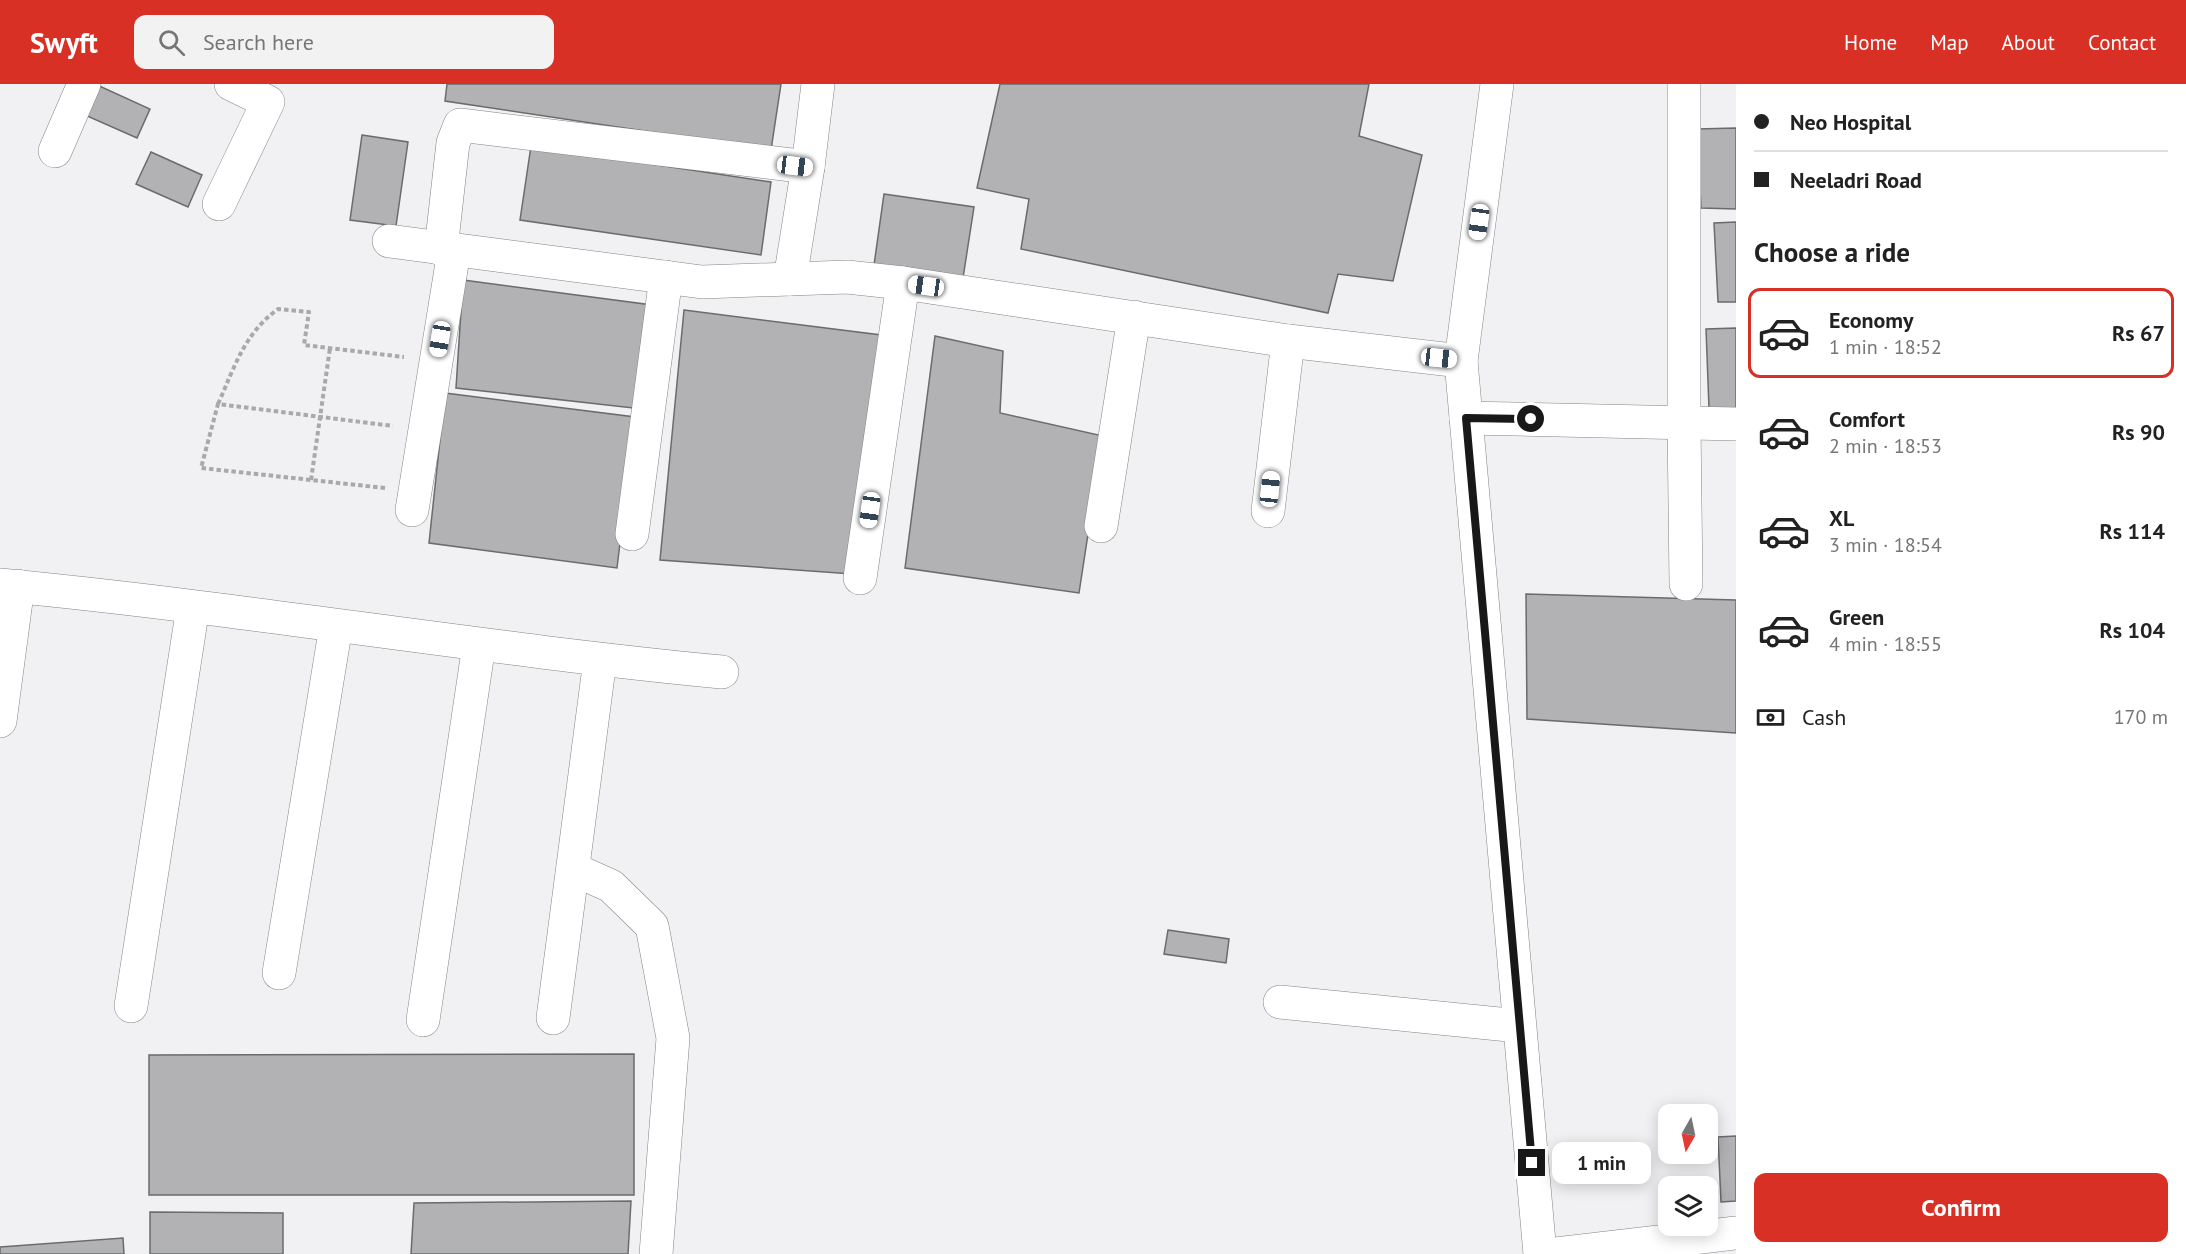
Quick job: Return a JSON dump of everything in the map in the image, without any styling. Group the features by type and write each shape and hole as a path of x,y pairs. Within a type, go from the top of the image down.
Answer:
{"street":[{"path":"55,151 84,84"},
{"path":"790,279 818,84"},
{"path":"1497,84 1461,361 1540,1254"},
{"path":"1684,84 1686,584"},
{"path":"219,204 268,102 244,87"},
{"path":"402,499 426,428 448,250 453,143 460,125 807,167"},
{"path":"389,241 702,282 847,277 903,283 1288,341 1461,361"},
{"path":"632,534 666,277"},
{"path":"860,578 903,283"},
{"path":"1101,526 1134,317"},
{"path":"1268,511 1288,341"},
{"path":"1466,418 1736,424"},
{"path":"0,721 9,585 105,595 600,660 722,672"},
{"path":"131,1006 193,607"},
{"path":"279,973 336,626"},
{"path":"423,1020 479,645"},
{"path":"553,1018 600,660"},
{"path":"573,869 611,886 652,926 673,1038 656,1254"},
{"path":"1280,1002 1519,1026"},
{"path":"1556,1254 1736,1233"}],"path":[{"path":"402,499 311,480 201,468 218,404 244,344 262,320 278,309 309,312 304,345 406,357"},
{"path":"311,480 330,348"},
{"path":"218,404 426,428"}],"building":[{"path":"95,84 150,109 137,138 78,112"},
{"path":"447,84 781,84 771,150 445,101"},
{"path":"1000,84 1369,84 1359,136 1422,155 1393,281 1338,274 1328,313 1021,249 1029,199 977,188"},
{"path":"1736,128 1736,209 1701,208 1697,129"},
{"path":"362,135 408,142 396,226 350,220"},
{"path":"531,146 771,182 761,255 520,220"},
{"path":"151,152 202,175 188,207 136,184"},
{"path":"884,194 974,207 963,278 874,265"},
{"path":"1736,222 1736,302 1718,302 1714,223"},
{"path":"463,280 652,305 642,409 456,388"},
{"path":"684,310 889,336 852,574 660,560"},
{"path":"1736,328 1736,409 1709,408 1706,329"},
{"path":"935,336 1003,351 1000,413 1103,436 1079,593 905,568"},
{"path":"445,393 635,417 617,568 429,543"},
{"path":"1526,594 1736,600 1736,733 1527,719"},
{"path":"1168,930 1229,939 1226,963 1164,954"},
{"path":"634,1054 634,1195 149,1195 149,1055"},
{"path":"1736,1136 1736,1201 1721,1202 1718,1137"},
{"path":"631,1201 628,1254 411,1254 414,1203"},
{"path":"150,1212 283,1213 283,1254 150,1254"},
{"path":"123,1238 124,1254 0,1254 0,1247"}],"route":[{"path":"1531,419 1466,418 1532,1163"}]}
